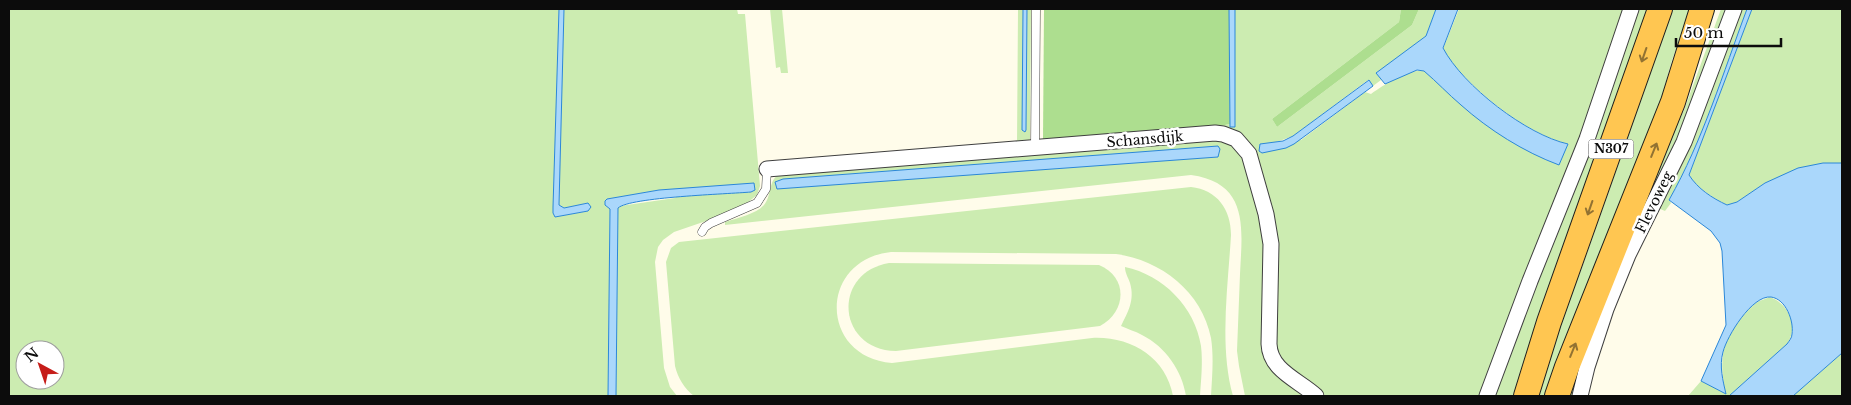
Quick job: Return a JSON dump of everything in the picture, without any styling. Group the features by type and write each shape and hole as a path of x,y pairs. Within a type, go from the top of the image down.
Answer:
{"highway":[{"name":"N307","path":"1526,396 1549,322 1660,9"},
{"name":"Flevoweg","path":"1557,396 1673,102 1702,9"}],"street":[{"path":"1487,396 1526,289 1587,139 1632,9"},
{"name":"Flevoweg","path":"1580,396 1587,367 1606,309 1628,255 1684,142 1734,9"},
{"name":"Schansdijk","path":"767,169 1215,133 1230,136 1241,143 1252,160 1270,232 1268,344 1270,355 1280,369 1316,396"}],"lane":[{"path":"1035,147 1036,9"},
{"path":"702,232 711,223 757,203 766,189 767,169"}],"green space":[{"path":"9,9 559,9 553,207 555,217 588,211 588,203 564,208 559,205 564,9 737,9 738,14 745,14 760,186 757,195 747,203 709,220 674,232 663,240 658,247 655,262 664,368 670,387 677,396 616,396 618,208 620,206 675,198 677,189 659,190 605,201 605,205 610,209 608,396 9,396"},
{"path":"770,9 782,9 788,73 781,73 780,67 776,68"},
{"path":"1018,9 1023,9 1022,130 1026,130 1027,9 1031,9 1030,139 1028,142 1017,143"},
{"path":"1044,9 1229,9 1230,124 1215,127 1043,140"},
{"path":"1235,9 1401,9 1399,22 1272,119 1277,127 1412,25 1419,9 1436,9 1426,36 1377,73 1381,80 1373,86 1368,80 1293,136 1274,143 1301,140 1365,92 1371,94 1411,72 1425,71 1487,125 1548,161 1568,144 1534,130 1498,107 1466,78 1443,49 1459,9 1625,9 1585,127 1481,396 1326,396 1284,364 1278,357 1255,151 1243,137 1215,127 1230,124 1230,127 1235,127"},
{"path":"1401,9 1419,9 1412,25 1277,127 1272,119 1399,22"},
{"path":"1637,9 1654,9 1520,396 1493,396"},
{"path":"1673,9 1691,9 1672,60 1657,114 1551,396 1532,396 1551,337 1580,273"},
{"path":"1721,9 1728,9 1689,114 1576,396 1562,396 1628,230 1684,110"},
{"path":"1740,9 1747,9 1712,106 1692,154 1669,200 1671,203 1665,211 1658,208"},
{"path":"1752,9 1842,9 1842,163 1823,163 1765,183 1737,202 1727,205 1701,189 1689,175"},
{"path":"1214,139 1227,141 1241,152 1262,225 1264,244 1263,353 1271,369 1277,375 1307,396 1245,396 1237,351 1241,225 1233,198 1224,188 1210,180 1191,175 725,225 725,222 761,208 768,197 776,176 780,174"},
{"path":"1191,187 1208,192 1221,202 1230,226 1225,337 1226,357 1233,396 1211,396 1213,360 1211,338 1199,306 1189,293 1177,281 1149,263 1133,257 1116,254 891,252 867,259 850,272 840,289 837,308 840,327 851,344 868,357 892,363 1092,338 1106,338 1132,345 1154,360 1163,370 1173,396 694,396 684,386 676,370 666,262 671,248 679,242"},
{"path":"889,263 1099,265 1115,277 1119,286 1119,303 1109,320 1100,326 896,351 876,347 862,338 853,325 849,310 850,295 857,281 870,270"},
{"path":"1125,267 1152,277 1164,285 1175,295 1192,318 1201,346 1200,396 1186,396 1177,369 1158,346 1142,335 1121,326 1130,306 1132,295"},
{"path":"1770,297 1777,300 1787,310 1790,317 1792,330 1787,344 1729,396 1688,396 1701,381 1726,394 1722,365 1724,348 1727,341 1735,326 1751,307"},
{"path":"1842,353 1842,396 1793,396"}],"water":[{"path":"559,9 564,9 559,205 564,208 588,203 591,207 588,211 555,217 553,207"},
{"path":"1023,9 1027,9 1025,132 1022,130"},
{"path":"1229,9 1235,9 1235,127 1230,127"},
{"path":"1436,9 1458,9 1443,48 1452,63 1481,93 1516,120 1534,131 1568,144 1559,165 1533,154 1495,132 1456,101 1424,71 1417,70 1385,84 1376,73 1426,36"},
{"path":"1747,9 1752,9 1689,175 1706,193 1727,205 1737,202 1765,183 1798,168 1823,163 1842,163 1842,353 1793,396 1729,396 1787,344 1791,337 1792,323 1788,311 1781,302 1771,297 1764,298 1749,309 1735,327 1725,345 1721,368 1726,394 1701,381 1726,325 1722,251 1720,243 1711,231 1669,200 1702,130"},
{"path":"1369,80 1373,86 1294,144 1286,148 1262,153 1259,151 1260,144 1283,141 1293,136"},
{"path":"1218,146 1220,149 1218,157 777,189 775,182 783,179"},
{"path":"754,183 755,190 751,192 641,201 618,208 616,396 608,396 610,209 605,205 605,201 607,199 659,190"}]}
